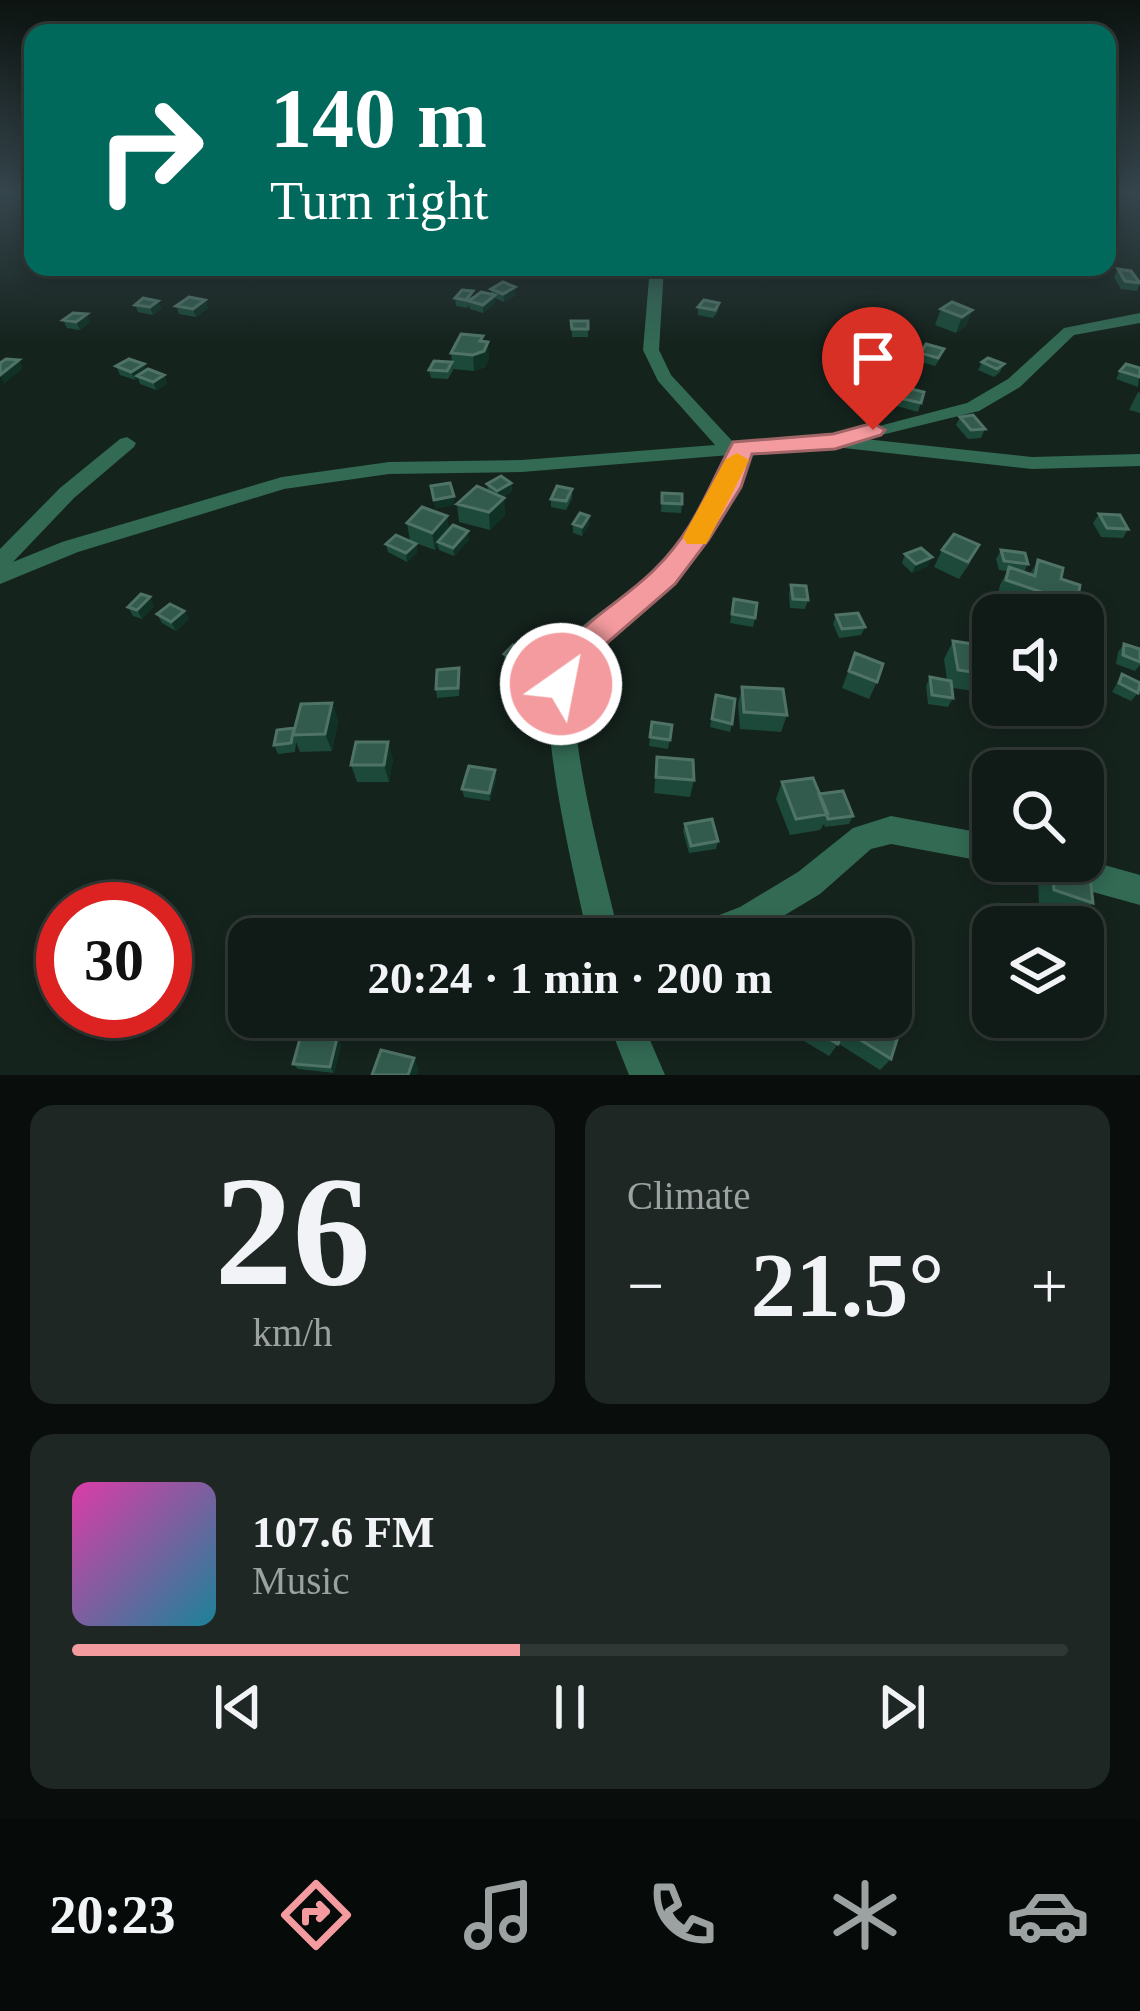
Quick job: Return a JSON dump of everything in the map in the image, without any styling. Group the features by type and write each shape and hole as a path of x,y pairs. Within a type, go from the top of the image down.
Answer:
{"street":[{"path":"657,276 658,298 647,336 651,350 664,377 735,447"},
{"path":"835,441 973,407 1014,383 1069,331 1140,318"},
{"path":"4,568 328,474 522,466 835,441 1032,463 1140,460"},
{"path":"4,568 127,442"},
{"path":"600,918 563,710 565,668 590,638 664,577 688,548 728,487 735,447"},
{"path":"751,918 877,834 891,830 972,845"},
{"path":"1104,880 1140,890"},
{"path":"631,1038 647,1075"}],"building":[{"path":"1118,269 1131,271 1140,283 1125,281"},
{"path":"503,282 515,287 503,294 491,289"},
{"path":"462,290 473,291 466,300 455,298"},
{"path":"481,292 495,295 483,305 469,301"},
{"path":"189,297 205,300 193,309 176,306"},
{"path":"143,298 158,301 150,307 135,305"},
{"path":"704,300 719,303 715,310 698,307"},
{"path":"952,302 972,310 962,317 941,309"},
{"path":"73,313 87,314 76,322 63,320"},
{"path":"571,321 588,321 588,329 572,329"},
{"path":"461,334 483,336 480,341 488,342 484,351 451,353"},
{"path":"926,344 944,349 938,358 921,353"},
{"path":"988,358 1004,364 997,369 982,362"},
{"path":"129,359 144,364 131,372 116,366"},
{"path":"19,360 0,375 0,363"},
{"path":"434,361 452,362 447,371 429,370"},
{"path":"1126,364 1140,368 1140,377 1120,371"},
{"path":"148,369 164,375 153,382 137,376"},
{"path":"903,387 924,392 921,403 899,398"},
{"path":"973,415 985,429 971,430 960,417"},
{"path":"501,476 511,483 497,491 487,484"},
{"path":"450,483 454,496 434,500 431,486"},
{"path":"477,486 504,498 489,512 457,504"},
{"path":"557,486 572,489 566,501 551,499"},
{"path":"662,493 682,494 682,504 662,503"},
{"path":"422,507 447,516 432,533 407,523"},
{"path":"580,513 589,516 582,527 573,524"},
{"path":"1099,514 1120,515 1128,529 1107,528"},
{"path":"453,525 468,531 453,548 438,542"},
{"path":"954,534 979,545 968,562 942,550"},
{"path":"396,535 416,544 406,553 386,544"},
{"path":"921,548 932,557 916,564 905,554"},
{"path":"1001,550 1025,553 1028,564 1004,561"},
{"path":"1038,560 1063,568 1061,579 1080,585 1079,594 1047,594 1006,580 1009,567 1035,576"},
{"path":"791,585 806,586 808,600 793,599"},
{"path":"141,594 150,597 137,610 128,607"},
{"path":"734,599 757,603 755,618 732,614"},
{"path":"170,604 184,611 171,622 157,614"},
{"path":"858,613 865,627 842,629 836,615"},
{"path":"953,641 972,644 972,672 958,670"},
{"path":"1124,644 1140,649 1140,662 1123,655"},
{"path":"513,645 527,654 518,663 504,654"},
{"path":"855,653 883,664 877,682 849,671"},
{"path":"459,668 458,688 436,689 437,670"},
{"path":"1122,674 1140,683 1138,693 1119,683"},
{"path":"930,677 951,681 953,698 932,695"},
{"path":"742,687 783,689 787,715 744,712"},
{"path":"527,688 552,688 551,706 526,706"},
{"path":"716,695 735,699 732,724 712,719"},
{"path":"332,703 325,734 293,735 301,704"},
{"path":"652,722 672,725 670,740 650,737"},
{"path":"294,728 291,743 274,745 277,730"},
{"path":"356,742 388,742 384,765 351,765"},
{"path":"657,757 693,760 694,780 656,777"},
{"path":"469,766 495,770 489,793 462,789"},
{"path":"813,778 828,814 796,819 782,782"},
{"path":"843,791 853,816 828,819 819,794"},
{"path":"712,819 718,841 691,846 685,824"},
{"path":"1053,882 1091,882 1093,903 1054,890"},
{"path":"300,1038 337,1038 330,1067 293,1064"},
{"path":"858,1038 898,1038 891,1059"},
{"path":"381,1050 414,1058 408,1075 372,1075"}],"slow traffic":[{"path":"696,537 728,487 737,460"}],"route":[{"path":"561,684 572,655 664,577 700,533 728,487 742,447 835,441 873,430"}]}
